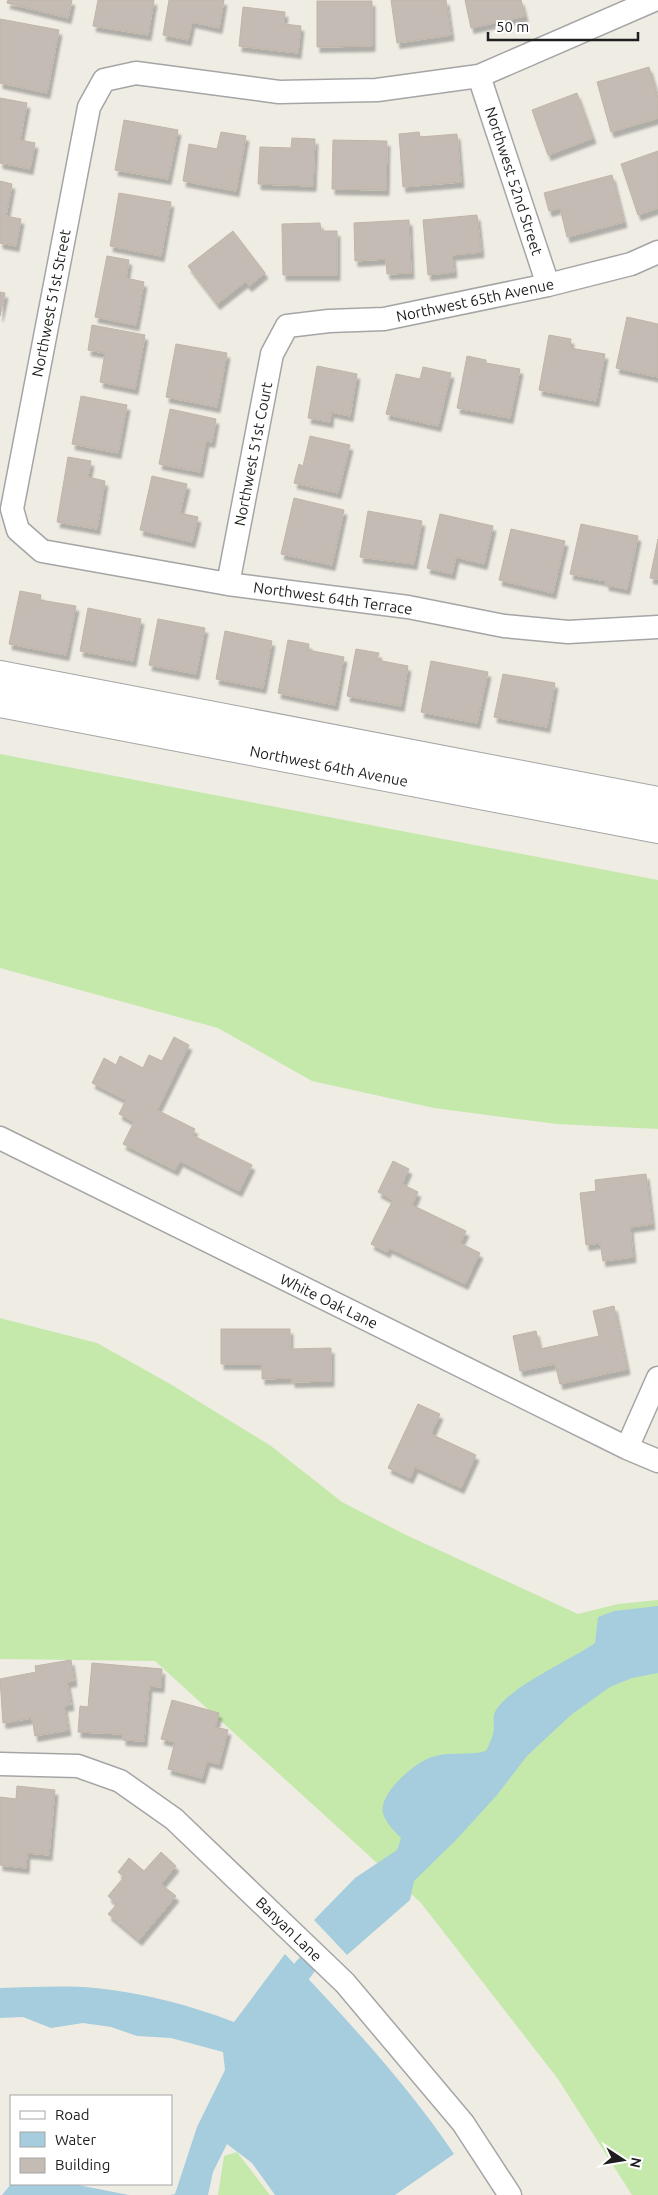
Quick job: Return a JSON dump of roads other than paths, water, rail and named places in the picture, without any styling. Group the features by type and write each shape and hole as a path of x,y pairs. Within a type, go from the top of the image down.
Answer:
{"street":[{"path":"479,76 654,0"},
{"name":"Northwest 51st Street","path":"18,530 12,510 85,126 89,107 104,80 136,73 279,92 377,90 479,76"},
{"name":"Northwest 52nd Street","path":"479,76 548,285"},
{"name":"Northwest 65th Avenue","path":"287,326 329,321 384,319 548,285 630,264 658,252"},
{"name":"Northwest 51st Court","path":"228,584 272,354 287,326"},
{"name":"Northwest 64th Terrace","path":"18,530 42,551 228,584 408,608 504,626 568,632 658,627"},
{"name":"Northwest 64th Avenue","path":"0,674 658,800"},
{"name":"Northwest 64th Avenue","path":"0,703 658,829"},
{"name":"White Oak Lane","path":"0,1138 626,1448 658,1461"},
{"path":"626,1448 658,1378"},
{"name":"Banyan Lane","path":"0,1764 78,1766 120,1781 174,1819 345,1983 463,2123 510,2195"}],"water":[{"path":"658,1606 658,1673 632,1678 610,1687 571,1715 527,1756 497,1795 456,1840 414,1881 410,1900 347,1955 314,1920 355,1878 397,1850 401,1838 386,1820 383,1813 383,1805 386,1797 399,1780 416,1765 438,1755 486,1751 494,1729 494,1714 500,1704 539,1675 595,1643 598,1617 614,1611"},
{"path":"285,1954 352,2026 395,2076 454,2154 395,2195 275,2195 252,2163 227,2144 213,2172 208,2195 170,2195 175,2194 197,2127 225,2070 223,2052 171,2038 137,2036 111,2027 83,2023 51,2028 23,2017 0,2018 0,1988 48,1986 96,1988 149,1996 200,2010 234,2022"},
{"path":"10,2185 78,2185 129,2195 2,2195"}],"waterway":[{"path":"284,1995 305,1967"}]}
